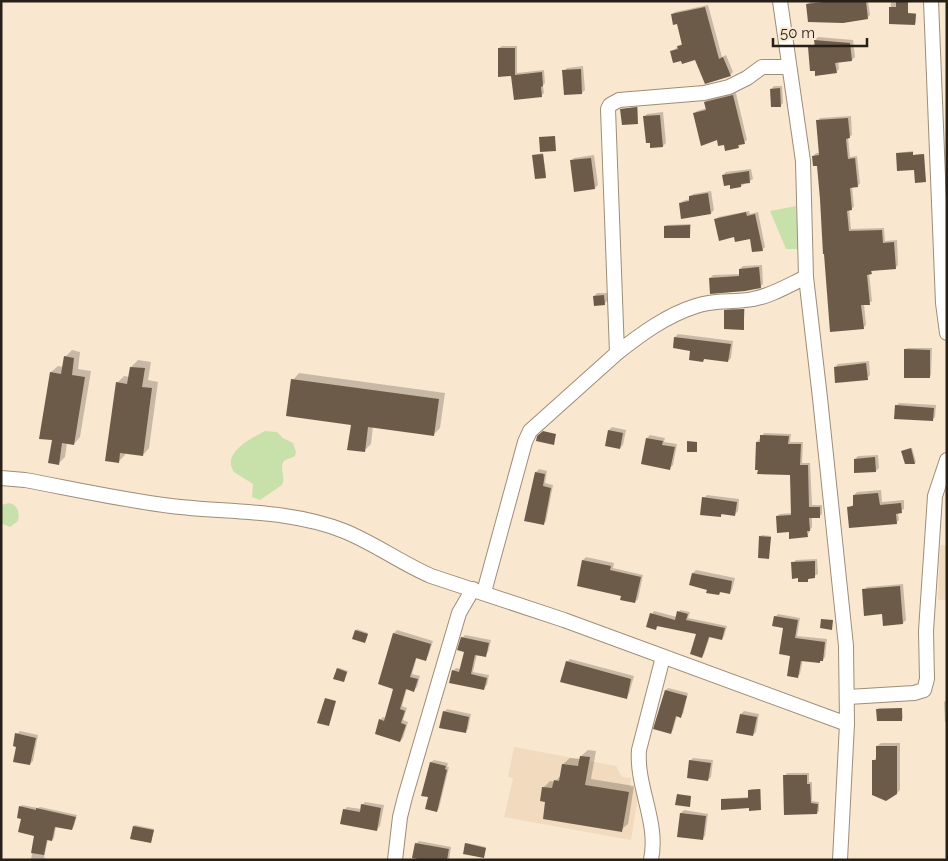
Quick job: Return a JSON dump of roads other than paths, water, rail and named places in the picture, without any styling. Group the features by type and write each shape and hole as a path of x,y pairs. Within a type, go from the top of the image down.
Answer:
{"street":[{"path":"780,1 803,161 806,277 846,646 848,697 840,860"},
{"path":"931,1 943,303 947,333"},
{"path":"617,353 608,108 619,100 704,93 728,87 747,78 762,67 789,67"},
{"path":"395,860 400,817 459,613 479,590 530,431 637,337 688,308 714,301 751,300 764,297 806,277"},
{"path":"848,697 914,693 924,690 927,679 926,631 935,496 947,460"},
{"path":"1,478 25,480 170,506 216,511 268,513 302,519 343,530 432,576 479,590 564,620 847,724"},
{"path":"651,860 653,845 652,827 638,765 639,750 663,657"}]}
